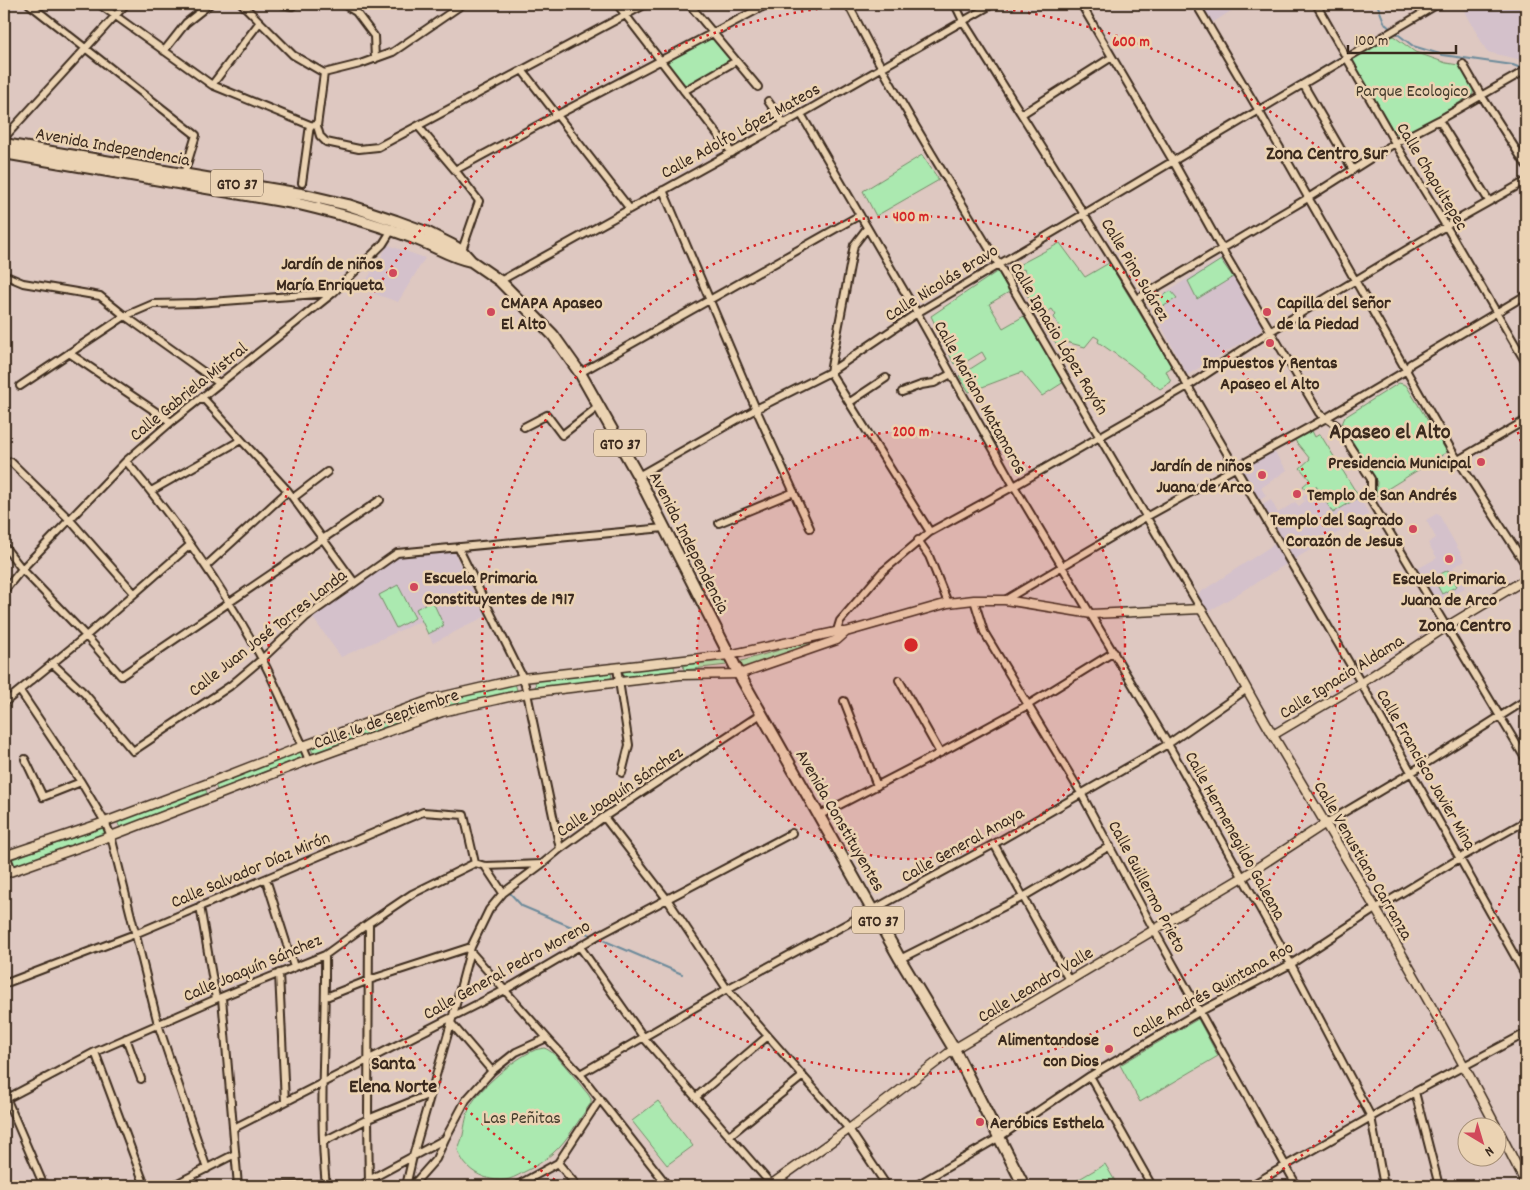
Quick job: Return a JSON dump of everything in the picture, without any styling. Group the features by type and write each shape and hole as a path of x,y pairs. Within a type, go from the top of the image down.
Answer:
{"main road":[{"name":"Avenida Independencia","path":"4,144 301,194 348,205 422,241 460,255 500,281 553,335 580,374 638,476 729,655"},
{"name":"Avenida Independencia","path":"4,153 299,204 394,226"},
{"name":"Avenida Constituyentes","path":"729,655 900,959 954,1049 1024,1186"}],"street":[{"path":"29,4 196,135 184,174"},
{"path":"99,4 212,85 314,126 326,142 358,149 378,147 646,4"},
{"path":"4,138 126,4"},
{"path":"164,51 186,24 210,4"},
{"path":"242,4 293,55 324,73 393,52 463,4"},
{"path":"282,4 294,5"},
{"path":"343,4 356,12 374,36 375,59"},
{"path":"617,4 732,152"},
{"path":"689,4 758,87"},
{"path":"455,170 557,114 768,4"},
{"name":"Calle Ignacio López Rayón","path":"848,4 928,150 998,264 1202,609"},
{"name":"Calle Pino Suárez","path":"955,4 1137,299 1285,552"},
{"name":"Calle Adolfo López Mateos","path":"500,281 784,124 993,4"},
{"path":"1081,4 1319,413 1336,425 1370,479 1371,500 1526,760"},
{"path":"1196,4 1452,451 1526,565"},
{"name":"Calle Chapultepec","path":"1316,4 1395,143 1526,363"},
{"name":"Calle Nicolás Bravo","path":"638,476 756,409 830,372 917,313 1438,4"},
{"path":"212,85 260,23"},
{"path":"1022,114 1112,57"},
{"path":"684,91 736,61"},
{"path":"1463,64 1526,165"},
{"path":"522,70 630,209"},
{"path":"1137,299 1308,198 1395,143 1526,70"},
{"path":"302,183 324,73"},
{"path":"1304,84 1353,170"},
{"path":"768,102 784,124"},
{"name":"Calle Mariano Matamoros","path":"801,114 917,313 1014,486 1092,614"},
{"path":"1439,120 1489,202"},
{"path":"418,126 479,200 460,255"},
{"path":"837,636 840,621 882,572 918,540 930,532 1188,386 1271,331 1446,226 1526,181"},
{"path":"663,190 756,409 810,528"},
{"path":"580,374 860,215"},
{"name":"Calle Gabriela Mistral","path":"4,591 22,569 126,461 171,422 332,292 383,244 394,226"},
{"path":"867,228 854,245 830,372 930,532"},
{"path":"4,275 23,283 100,296 219,383"},
{"path":"20,386 125,316 154,304 197,303 332,292"},
{"path":"1005,600 1234,467 1326,418 1407,370 1410,364 1526,295"},
{"path":"69,353 171,422"},
{"path":"902,392 921,385 934,383 951,374"},
{"path":"850,402 886,378"},
{"path":"202,397 288,490 354,582"},
{"path":"524,427 547,415 562,435 599,406"},
{"path":"1458,460 1526,420"},
{"path":"151,491 241,440"},
{"path":"126,461 151,491 206,566 229,603 262,659 309,760"},
{"path":"11,462 70,520 134,593"},
{"path":"293,498 327,472"},
{"path":"206,566 288,490"},
{"path":"720,523 794,492"},
{"path":"4,546 22,569 121,676 380,500"},
{"name":"Calle Juan José Torres Landa","path":"52,663 85,694 133,751 230,686 262,659 306,617 397,553 664,528"},
{"path":"918,540 929,556 948,603"},
{"path":"4,703 86,636 190,545"},
{"path":"458,547 523,678 528,693 560,849"},
{"name":"Calle Francisco Javier Mina","path":"1285,552 1412,772 1526,976"},
{"name":"Calle Ignacio Aldama","path":"1273,735 1361,683 1446,627 1526,579"},
{"name":"Calle 16 de Septiembre","path":"4,874 442,712 528,693 680,675 739,674 846,632 948,603 974,600 1005,600 1092,614 1202,609"},
{"name":"Calle Guillermo Prieto","path":"974,600 984,632 1081,793 1199,1012 1297,1186"},
{"name":"Calle Venustiano Carranza","path":"1202,609 1465,1066 1492,1118"},
{"name":"Calle Hermenegildo Galeana","path":"1092,614 1243,877 1371,1117 1384,1186"},
{"name":"Calle 16 de Septiembre","path":"5,853 105,822 303,746 436,698 523,678 729,655 837,636"},
{"path":"820,815 1028,705 1114,652"},
{"path":"678,660 680,675"},
{"path":"617,668 629,745 622,773"},
{"path":"899,680 940,753"},
{"name":"Calle General Anaya","path":"580,1074 727,989 994,844 1168,744 1247,689"},
{"path":"20,691 81,782 105,822 111,836 158,1024 207,1169"},
{"path":"436,698 442,712"},
{"path":"1326,823 1412,772 1526,700"},
{"path":"844,701 877,786"},
{"name":"Calle Joaquín Sánchez","path":"406,1186 471,949 489,910 504,893 604,817 761,714"},
{"path":"25,759 43,797 81,782"},
{"path":"206,784 211,798"},
{"name":"Calle Salvador Díaz Mirón","path":"4,984 135,934 423,812 464,815 475,863"},
{"path":"604,817 667,899 727,989 849,1129 887,1186"},
{"name":"Calle Andrés Quintana Roo","path":"915,1186 998,1138 1090,1076 1199,1012 1291,964 1375,909 1526,821"},
{"name":"Calle Leandro Valle","path":"770,1185 849,1129 954,1049 1243,877 1326,823"},
{"name":"Calle General Pedro Moreno","path":"234,1128 452,1020 599,935 792,833"},
{"path":"994,844 1069,980"},
{"path":"900,959 1023,897 1110,846"},
{"path":"5,853 12,870"},
{"path":"475,863 485,866 542,864"},
{"name":"Calle Joaquín Sánchez","path":"4,1098 126,1038 325,955 368,923 412,894 475,863"},
{"path":"485,866 504,893"},
{"path":"266,879 294,967"},
{"path":"200,906 219,999 234,1128 238,1186"},
{"path":"368,923 369,1183"},
{"path":"580,947 644,1038 770,1185"},
{"path":"326,997 369,980 471,949 580,1074 668,1186"},
{"path":"275,1186 325,1185 322,1083 326,997 325,955"},
{"path":"279,973 285,1102"},
{"path":"452,1020 492,1071"},
{"path":"1250,1186 1414,1092 1526,1032"},
{"path":"696,1097 768,1036"},
{"path":"126,1038 141,1079"},
{"path":"412,1186 436,1159 466,1100 492,1071 516,1052 547,1038"},
{"path":"95,1052 145,1186"},
{"path":"729,1136 803,1076"},
{"path":"1090,1076 1152,1186"},
{"path":"1414,1092 1439,1186"},
{"path":"324,1140 368,1119 430,1094"},
{"path":"4,1098 44,1186"},
{"path":"516,1186 558,1163 600,1099"},
{"path":"361,1186 445,1139"},
{"name":"Calle Venustiano Carranza","path":"1508,1149 1526,1184"},
{"path":"172,1186 235,1154"},
{"path":"558,1163 578,1186"}],"shaded area":[{"path":"1201,4 1242,4 1212,23"},
{"path":"1461,4 1526,4 1526,61 1487,52"},
{"name":"Jardín de niños María Enriqueta","path":"388,245 425,258 398,302 361,289"},
{"path":"1222,258 1262,323 1261,331 1187,375 1149,302"},
{"name":"Jardín de niños Juana de Arco","path":"1273,450 1287,470 1261,488 1266,496 1260,500 1240,469"},
{"path":"1316,486 1333,513 1359,497 1369,514 1206,613 1196,595 1282,539 1262,505 1271,500 1278,513 1295,502 1299,506 1305,501 1302,497"},
{"name":"Escuela Primaria Juana de Arco","path":"1438,513 1465,561 1453,567 1465,588 1437,604 1417,569 1437,558 1428,543 1436,538 1426,520"},
{"name":"Escuela Primaria Constituyentes de 1917","path":"454,552 486,616 433,643 421,621 341,657 313,618 398,557"}],"green space":[{"name":"Parque Ecologico","path":"1392,35 1415,52 1446,63 1459,65 1473,89 1473,94 1408,135 1399,135 1393,130 1351,59"},
{"path":"712,36 732,61 685,88 664,64"},
{"path":"922,155 939,180 876,216 863,191"},
{"path":"1060,243 1085,277 1109,263 1172,367 1166,371 1171,382 1160,389 1131,365 1098,342 1099,339 1094,336 1085,347 1066,342 1058,346 1051,336 1061,330 1054,317 1056,315 1052,309 1039,317 1020,281 1027,277 1024,269 1014,273 1011,269"},
{"path":"1221,260 1233,277 1197,299 1188,281"},
{"path":"998,271 1009,292 989,304 1003,328 1024,316 1064,382 1042,396 1022,372 969,392 959,376 986,359 982,352 964,363 962,359 954,364 931,316"},
{"path":"1171,291 1177,298 1159,309 1153,301"},
{"path":"1399,383 1406,385 1447,452 1376,496 1377,482 1342,424 1345,417"},
{"path":"1310,427 1315,437 1320,434 1359,497 1333,513 1316,486 1308,492 1303,486 1310,480 1300,468 1310,459 1293,438"},
{"path":"1448,570 1457,586 1442,594 1433,578"},
{"path":"398,585 415,618 396,628 379,595"},
{"path":"432,600 444,626 428,634 416,609"},
{"path":"821,638 826,639 820,644 741,669 738,662"},
{"path":"726,659 727,665 684,670 683,664"},
{"path":"674,666 675,672 624,678 623,671"},
{"path":"611,673 612,678 536,688 535,681"},
{"path":"515,683 517,690 446,708 444,700"},
{"path":"435,704 436,709 313,753 310,746"},
{"path":"302,751 305,756 217,790 215,784"},
{"path":"205,788 207,793 120,828 117,821"},
{"path":"103,827 105,834 4,870 4,862"},
{"path":"1198,1019 1218,1056 1140,1102 1120,1065"},
{"name":"Las Peñitas","path":"544,1048 555,1055 567,1068 588,1094 591,1103 564,1142 539,1164 505,1180 496,1180 479,1175 465,1163 458,1150 471,1105 482,1090 508,1067 535,1050"},
{"path":"658,1101 693,1146 667,1165 632,1121"},
{"path":"1105,1164 1118,1186 1067,1186"}],"waterway":[{"path":"1377,4 1385,24 1391,29"},
{"path":"1407,19 1429,4"},
{"path":"1395,32 1413,46 1443,55 1513,65 1523,69"},
{"path":"1349,53 1357,48"},
{"path":"1261,105 1339,58"},
{"path":"508,891 522,906 593,936"},
{"path":"598,938 682,974"}],"place":[{"name":"Jardín de niños María Enriqueta","path":"393,273"},
{"name":"CMAPA Apaseo El Alto","path":"491,312"},
{"name":"Capilla del Señor de la Piedad","path":"1267,312"},
{"name":"Impuestos y Rentas Apaseo el Alto","path":"1270,343"},
{"name":"Presidencia Municipal","path":"1481,462"},
{"name":"Jardín de niños Juana de Arco","path":"1262,475"},
{"name":"Templo de San Andrés","path":"1297,494"},
{"name":"Templo del Sagrado Corazón de Jesus","path":"1413,529"},
{"name":"Escuela Primaria Juana de Arco","path":"1449,559"},
{"name":"Escuela Primaria Constituyentes de 1917","path":"414,587"},
{"name":"Alimentandose con Dios","path":"1109,1049"},
{"name":"Aeróbics Esthela","path":"980,1122"}],"district":[{"name":"Zona Centro Sur","path":"1327,152"},
{"name":"Apaseo el Alto","path":"1390,430"},
{"name":"Zona Centro","path":"1465,624"},
{"name":"Santa Elena Norte","path":"393,1074"}]}
